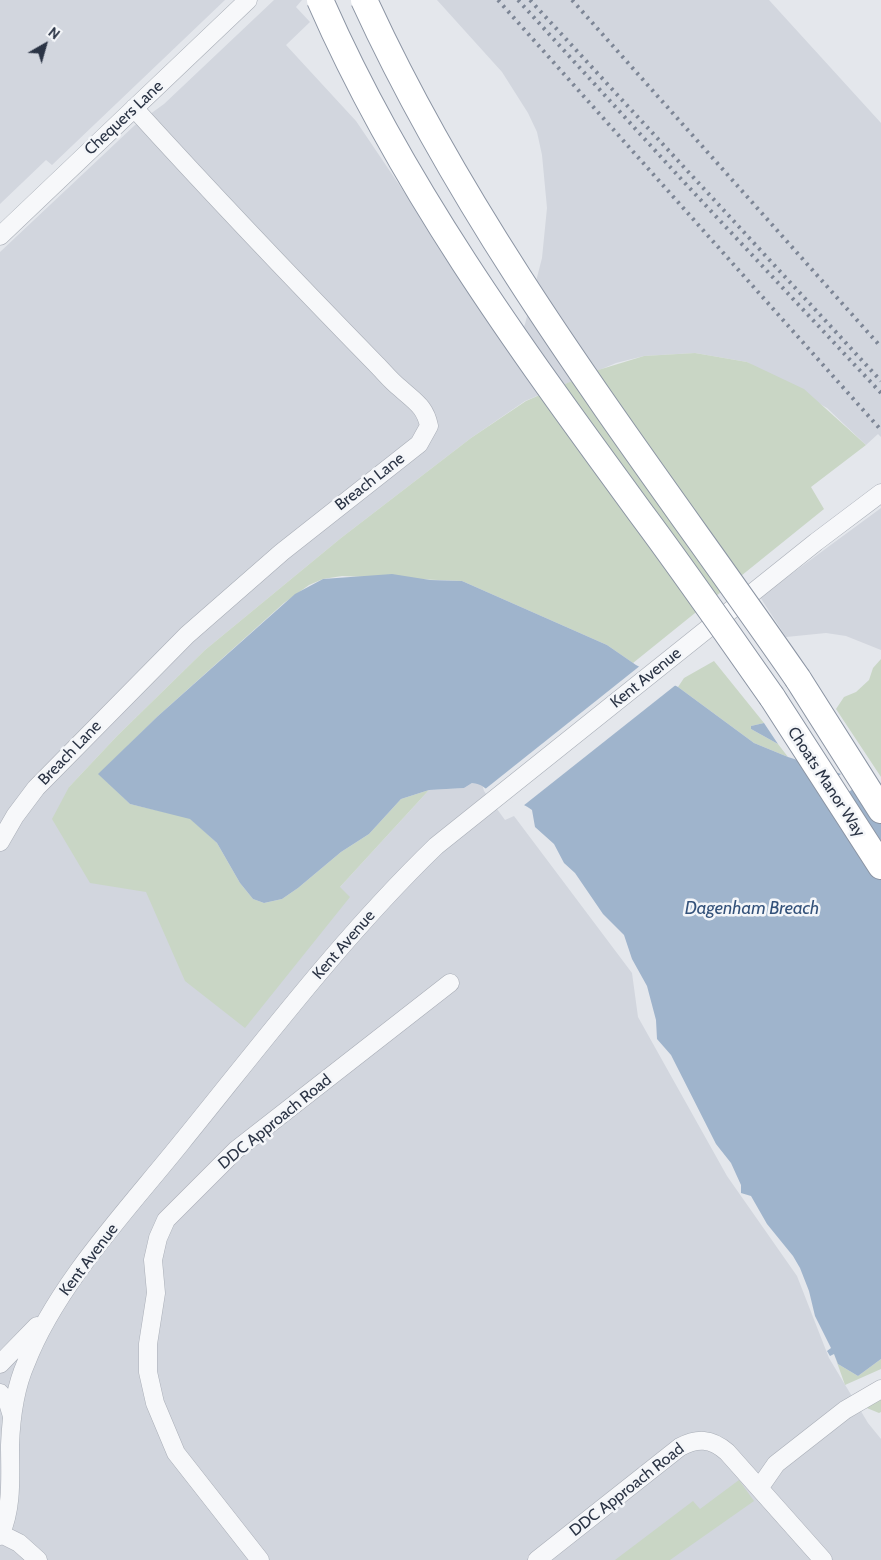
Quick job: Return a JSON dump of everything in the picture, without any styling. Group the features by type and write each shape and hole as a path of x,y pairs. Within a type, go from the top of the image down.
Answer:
{"highway":[{"name":"Choats Manor Way","path":"320,0 368,100 406,170 482,293 772,696 881,866"},
{"name":"Choats Manor Way","path":"364,0 396,71 479,215 570,355 798,679 881,810"}],"street":[{"name":"Chequers Lane","path":"0,236 248,0"},
{"name":"Breach Lane","path":"0,842 15,816 36,788 187,635 282,552 419,444 429,426 425,412 419,404 400,388 311,298 134,108"},
{"name":"Kent Avenue","path":"1,1535 8,1513 12,1484 12,1416 25,1363 46,1317 113,1228 316,976 400,881 436,846 881,493"},
{"name":"DDC Approach Road","path":"260,1560 176,1454 155,1403 148,1372 148,1344 156,1293 153,1267 155,1246 166,1220 236,1150 450,983"},
{"path":"0,1364 46,1317"},
{"path":"760,1487 776,1464 845,1410 881,1389"},
{"path":"0,1393 8,1403 12,1416"},
{"name":"DDC Approach Road","path":"537,1560 680,1448 697,1440 707,1441 722,1448 760,1487 824,1560"},
{"path":"1,1535 19,1543 38,1560"}],"shaded area":[{"path":"0,0 225,0 52,165 46,160 0,204"},
{"path":"274,0 302,0 296,7 310,22 286,45 356,121 513,353 525,324 542,258 547,208 542,155 537,132 528,113 502,72 437,0 769,0 881,123 881,437 878,434 866,445 827,408 747,362 695,353 644,356 616,363 525,401 471,438 341,538 205,650 117,736 69,787 249,959 340,887 429,790 464,788 472,783 482,784 484,791 505,820 514,816 632,973 638,1017 727,1176 797,1276 829,1358 868,1423 881,1439 881,1560 0,1560 0,252 135,125 164,104"},
{"path":"881,508 881,650 846,636 826,633 786,637 760,597"}],"green space":[{"path":"695,353 747,362 804,389 866,445 811,487 824,509 633,663 607,645 462,581 342,576 323,579 309,585 284,603 158,716 99,774 130,804 190,818 217,843 240,883 253,899 264,903 282,899 298,888 341,852 369,834 401,799 429,790 340,887 350,897 245,1028 185,981 146,892 90,883 52,819 69,787 117,736 205,650 341,538 471,438 526,401 595,371 644,356"},
{"path":"881,659 881,777 836,709 844,697 856,692 869,680 873,668"},
{"path":"714,661 764,723 751,726 751,729 778,744 788,757 754,743 678,687 684,678"},
{"path":"834,1354 838,1364 858,1376 881,1359 881,1369 845,1385"},
{"path":"881,1394 881,1412 879,1413 857,1404"},
{"path":"739,1480 754,1501 670,1560 615,1560 693,1501 700,1509"}],"water":[{"name":"Dagenham Breach","path":"392,574 430,580 462,581 607,645 636,665 678,687 754,743 788,757 841,774 818,789 829,805 865,781 881,786 881,1359 858,1376 838,1364 834,1354 830,1356 827,1351 831,1348 815,1316 809,1291 800,1268 793,1256 767,1224 751,1196 741,1193 741,1185 731,1163 716,1144 671,1055 657,1039 656,1020 647,986 632,959 624,935 603,914 575,873 564,863 554,844 535,827 532,810 472,783 464,788 429,790 401,799 369,834 341,852 298,888 282,899 264,903 253,899 240,883 217,843 190,819 130,804 98,774 158,716 295,594 323,579"},
{"path":"764,723 778,744 751,729 751,726"}],"pier":[{"path":"641,665 677,684 523,806 488,794 484,790"}],"railway":[{"path":"498,0 881,430"},
{"path":"518,0 682,180 881,393"},
{"path":"530,0 881,381"},
{"path":"572,0 881,347"}]}
